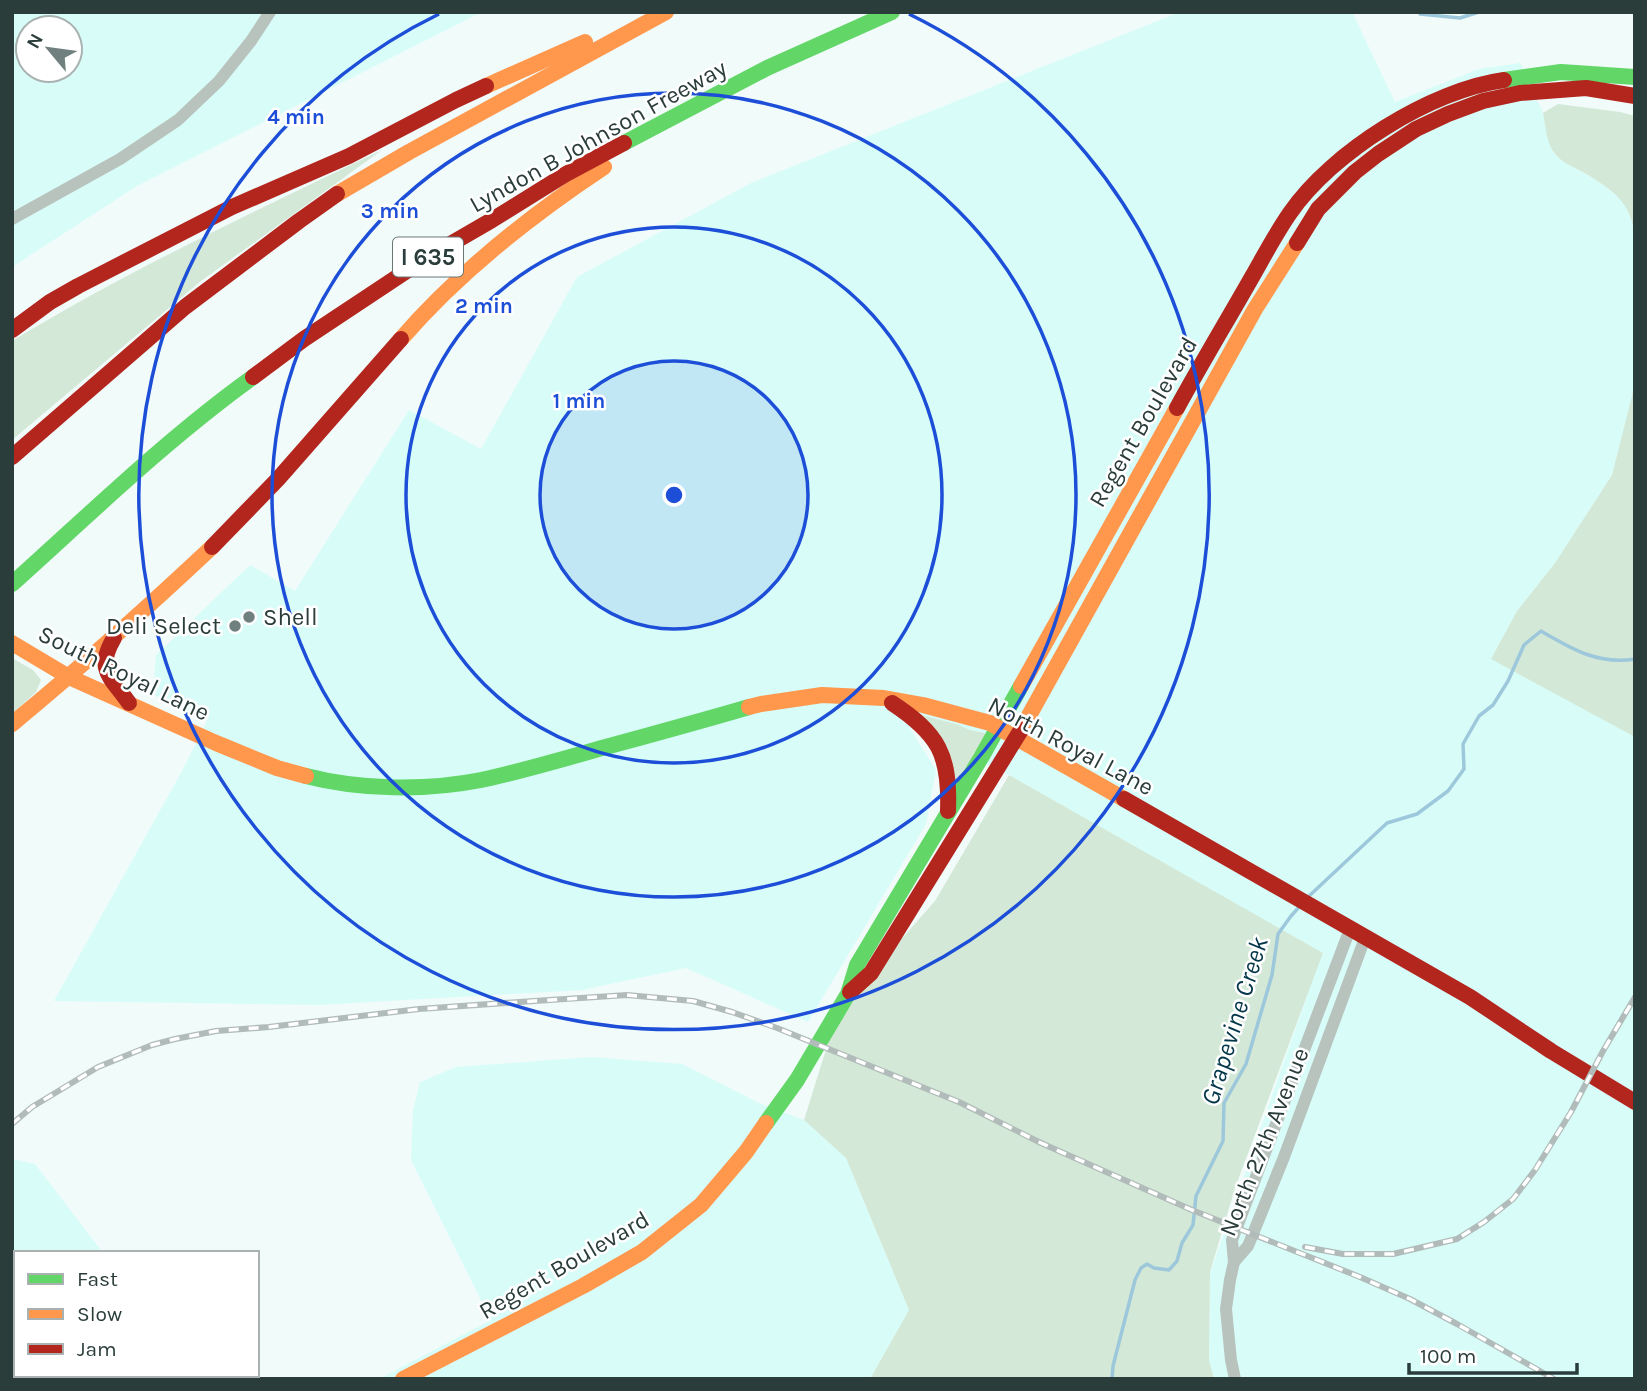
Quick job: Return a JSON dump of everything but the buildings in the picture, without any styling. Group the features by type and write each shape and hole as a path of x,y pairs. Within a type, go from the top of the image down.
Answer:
{"main road":[{"path":"12,330 50,302 78,286 247,199 349,156 456,100 650,12"},
{"path":"12,457 185,307 349,186 666,12"},
{"name":"Lyndon B Johnson Freeway","path":"14,583 151,459 225,397 304,339 424,260 566,174 767,68 892,12"},
{"path":"12,724 170,587 233,527 420,317 505,238 589,176 767,68"},
{"name":"Regent Boulevard","path":"403,1379 426,1374 642,1252 701,1205 746,1152 797,1080 848,993 857,965 998,727 1194,377 1290,212 1315,183 1342,157 1412,113 1458,92 1490,82 1530,84 1635,77"},
{"name":"Regent Boulevard","path":"1586,81 1635,96"},
{"name":"Regent Boulevard","path":"848,993 871,973 1017,738 1255,309 1318,209 1355,172 1416,129 1448,114 1530,84"},
{"path":"116,634 106,652 104,662 108,676 129,703"},
{"name":"South Royal Lane","path":"12,643 69,677 216,743"},
{"name":"North Royal Lane","path":"216,743 277,768 346,784 378,787 444,785 530,768 771,701 822,695 884,698 938,708 998,727 1469,997 1522,1034 1635,1102"},
{"path":"884,698 916,719 939,746 948,776 948,814"}],"street":[{"path":"12,219 120,159 178,120 219,81 270,12"},
{"name":"North 27th Avenue","path":"1234,1262 1232,1240 1266,1151 1358,934"},
{"name":"North 27th Avenue","path":"1234,1262 1248,1246 1284,1157 1358,934"},
{"path":"1266,1151 1284,1157"},
{"path":"1234,1262 1226,1309 1235,1379"}],"shaded area":[{"path":"12,12 482,12 137,186 12,267"},
{"path":"1180,12 1352,12 1395,102 1479,69 1520,63 1543,113 1549,143 1555,155 1603,184 1624,203 1634,226 1635,387 1612,475 1555,563 1517,611 1635,736 1635,1379 1214,1379 1209,1360 1210,1273 1322,953 1009,775 909,727 936,770 926,824 808,1022 686,968 582,990 319,1005 54,1001 207,721 153,694 156,655 250,565 295,591 409,410 481,449 577,277 751,183"},
{"path":"592,1057 682,1064 759,1103 804,1120 846,1158 909,1310 870,1379 379,1379 491,1320 411,1160 413,1110 420,1082 456,1067"},
{"path":"12,1159 35,1164 101,1251 14,1251 14,1377 200,1379 12,1379"}],"green space":[{"path":"1558,104 1635,116 1635,239 1629,214 1618,197 1610,189 1564,162 1550,146 1543,113"},
{"path":"382,150 201,281 12,440 12,341 148,265"},
{"path":"1635,384 1635,737 1491,659 1517,611 1555,563 1612,475"},
{"path":"12,658 33,670 41,680 36,692 12,714"},
{"path":"917,714 956,724 986,736 956,785"},
{"path":"1009,775 1323,953 1235,1188 1210,1272 1209,1360 1214,1379 870,1379 909,1310 846,1158 804,1120 838,1011 935,901"}],"waterway":[{"name":"Grapevine Creek","path":"1419,12 1460,18 1479,12"},
{"name":"Grapevine Creek","path":"1308,897 1387,823 1417,814 1448,791 1464,769 1463,744 1479,716 1493,705 1508,681 1524,645 1541,631 1597,658 1635,659"},
{"name":"Grapevine Creek","path":"1112,1379 1135,1280 1141,1268 1147,1264 1169,1270 1177,1261 1182,1243 1193,1225 1196,1196 1223,1141 1224,1103 1246,1064 1272,975 1278,934 1300,906"}],"railway":[{"path":"12,1124 32,1107 98,1067 152,1045 216,1031 419,1009 627,995 693,1001 777,1028 959,1102 1041,1143 1192,1210 1360,1277 1410,1299 1554,1379"},
{"path":"1305,1247 1343,1254 1393,1254 1457,1239 1484,1222 1513,1199 1535,1170 1571,1112 1635,997"}],"traffic: fast":[{"path":"624,143 767,68 892,12"},
{"path":"1504,80 1561,72 1635,77"},
{"path":"12,584 160,451 253,377"},
{"path":"766,1123 797,1080 848,994 857,965 1021,686"},
{"path":"306,776 371,786 460,784 538,766 749,707"}],"traffic: slow":[{"path":"337,194 666,12"},
{"path":"486,86 585,42"},
{"path":"401,339 423,314 496,246 604,167"},
{"path":"1021,730 1255,309 1297,243"},
{"path":"1021,686 1177,408"},
{"path":"12,724 114,637 212,547"},
{"path":"12,643 69,677 216,743 277,768 306,776"},
{"path":"749,707 822,695 884,698 923,705 990,723 1124,799"},
{"path":"403,1379 583,1286 642,1252 701,1205 746,1152 766,1123"}],"traffic: jam":[{"path":"1177,408 1275,237 1308,190 1357,147 1415,110 1446,96 1504,80"},
{"path":"12,330 50,302 78,286 232,207 349,156 486,86"},
{"path":"1297,243 1318,209 1355,172 1416,129 1448,114 1483,101 1520,93 1586,88 1635,96"},
{"path":"253,377 304,339 423,260 566,174 624,143"},
{"path":"12,457 185,307 337,194"},
{"path":"212,547 278,479 401,339"},
{"path":"114,638 108,649 106,666 111,679 129,703"},
{"path":"892,703 921,725 938,748 947,775 948,811"},
{"path":"850,992 871,973 1021,730"},
{"path":"1124,799 1470,997 1635,1102"}],"place":[{"name":"Shell","path":"249,617"},
{"name":"Deli Select","path":"235,626"}]}
